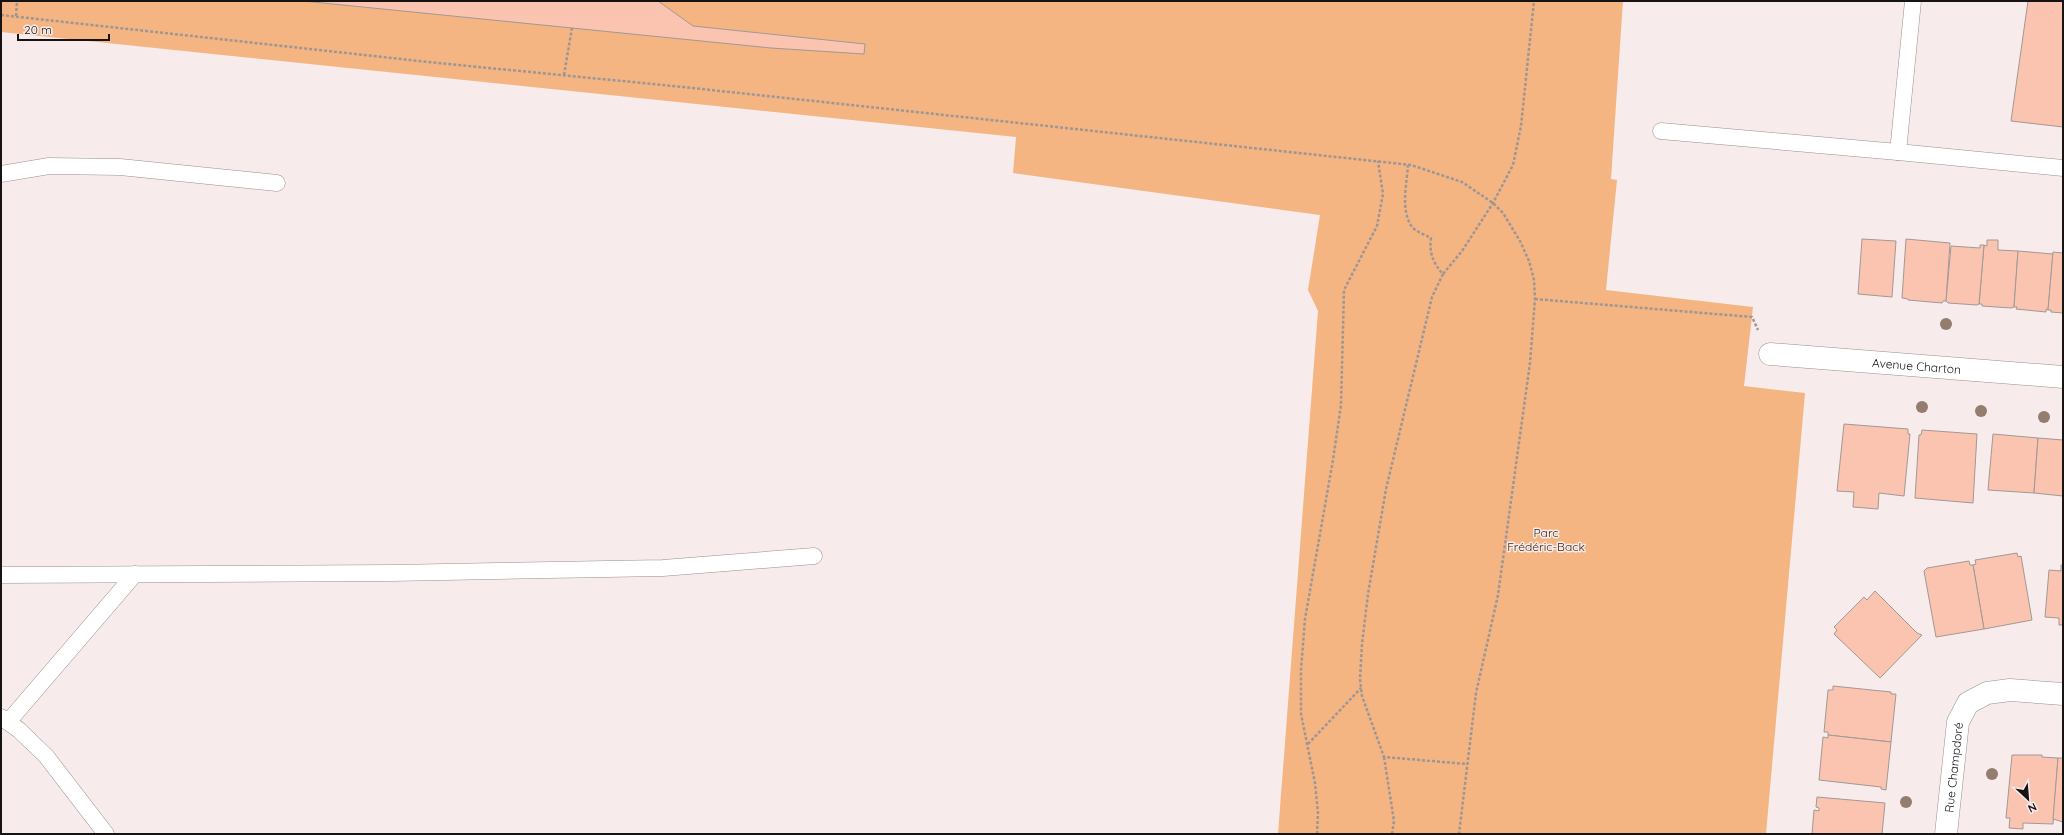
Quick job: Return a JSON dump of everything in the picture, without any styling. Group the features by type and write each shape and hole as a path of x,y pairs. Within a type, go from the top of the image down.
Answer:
{"street":[{"name":"Avenue Charton","path":"1770,354 2063,377"},
{"name":"Rue Champdoré","path":"1946,834 1958,722 1968,703 1987,692 2010,690 2063,694"}],"lane":[{"path":"1898,152 1913,1"},
{"path":"1661,131 2063,168"},
{"path":"1,174 49,166 120,167 277,183"},
{"path":"1,575 392,573 663,568 814,556"},
{"path":"106,834 46,756 4,720 135,574"}],"path":[{"path":"16,17 17,1"},
{"path":"1392,834 1394,821 1384,757 1362,696 1361,687 1362,644 1368,594 1384,496 1432,297 1442,274 1462,251 1506,182 1518,148 1534,1"},
{"path":"1,15 405,60 1378,161 1408,165 1462,182 1493,203 1512,227 1529,261 1534,280 1536,299 1530,363 1498,595 1476,693 1459,834"},
{"path":"564,76 572,28"},
{"path":"1317,834 1318,813 1315,783 1301,714 1301,670 1305,619 1333,460 1341,405 1344,290 1377,226 1383,194 1378,161"},
{"path":"1408,165 1406,202 1408,218 1416,230 1431,238 1431,256 1435,266 1442,274"},
{"path":"1536,299 1752,317"},
{"path":"1308,744 1361,687"},
{"path":"1384,757 1467,764"}],"green space":[{"name":"Parc Frédéric-Back","path":"1,1 1623,1 1611,179 1617,180 1606,290 1753,307 1744,386 1805,393 1766,834 1278,834 1318,311 1308,290 1320,215 1013,173 1016,137 1,32"}],"building":[{"path":"303,1 658,1 693,26 865,44 864,54 771,48"},
{"path":"2028,1 2063,1 2063,127 2011,121"},
{"path":"1862,239 1896,241 1892,297 1858,294"},
{"path":"1906,239 1950,243 1946,301 1943,301 1942,303 1908,300 1902,298"},
{"path":"1987,240 1998,240 1998,250 2018,251 2014,307 1982,306 1982,304 1979,304 1984,245 1987,246"},
{"path":"1980,245 1984,245 1979,304 1948,303 1946,301 1951,246 1980,248"},
{"path":"2018,251 2053,254 2048,310 2046,309 2046,312 2016,309 2017,307 2014,307"},
{"path":"2053,252 2063,253 2063,313 2051,312 2051,310 2048,310"},
{"path":"1844,424 1908,429 1908,434 1910,434 1904,496 1879,493 1878,509 1853,507 1854,492 1837,491"},
{"path":"1922,430 1977,434 1973,503 1915,498 1919,435 1921,435"},
{"path":"1993,434 2038,438 2034,493 1988,490"},
{"path":"2038,438 2063,440 2063,496 2034,493"},
{"path":"2017,553 2018,557 2021,556 2032,620 1984,629 1973,565 1976,564 1975,560"},
{"path":"1969,561 1970,565 1973,565 1984,629 1936,637 1924,571 1927,568"},
{"path":"2061,565 2063,565 2063,625 2059,625 2059,618 2045,617 2049,570 2061,571"},
{"path":"1875,591 1917,633 1922,635 1880,678 1834,634 1837,630 1834,627 1864,597 1867,600"},
{"path":"1833,686 1891,692 1891,694 1896,694 1891,742 1828,735 1828,732 1824,732 1828,690 1833,690"},
{"path":"1828,735 1891,742 1886,790 1881,789 1881,787 1819,780 1823,737 1828,738"},
{"path":"2012,755 2042,755 2042,757 2058,758 2053,824 2023,823 2023,829 2009,828 2010,818 2006,818"},
{"path":"2058,758 2063,758 2063,822 2053,819"},
{"path":"1817,797 1885,803 1882,834 1812,834 1814,810 1819,811 1819,808 1816,807"}]}
